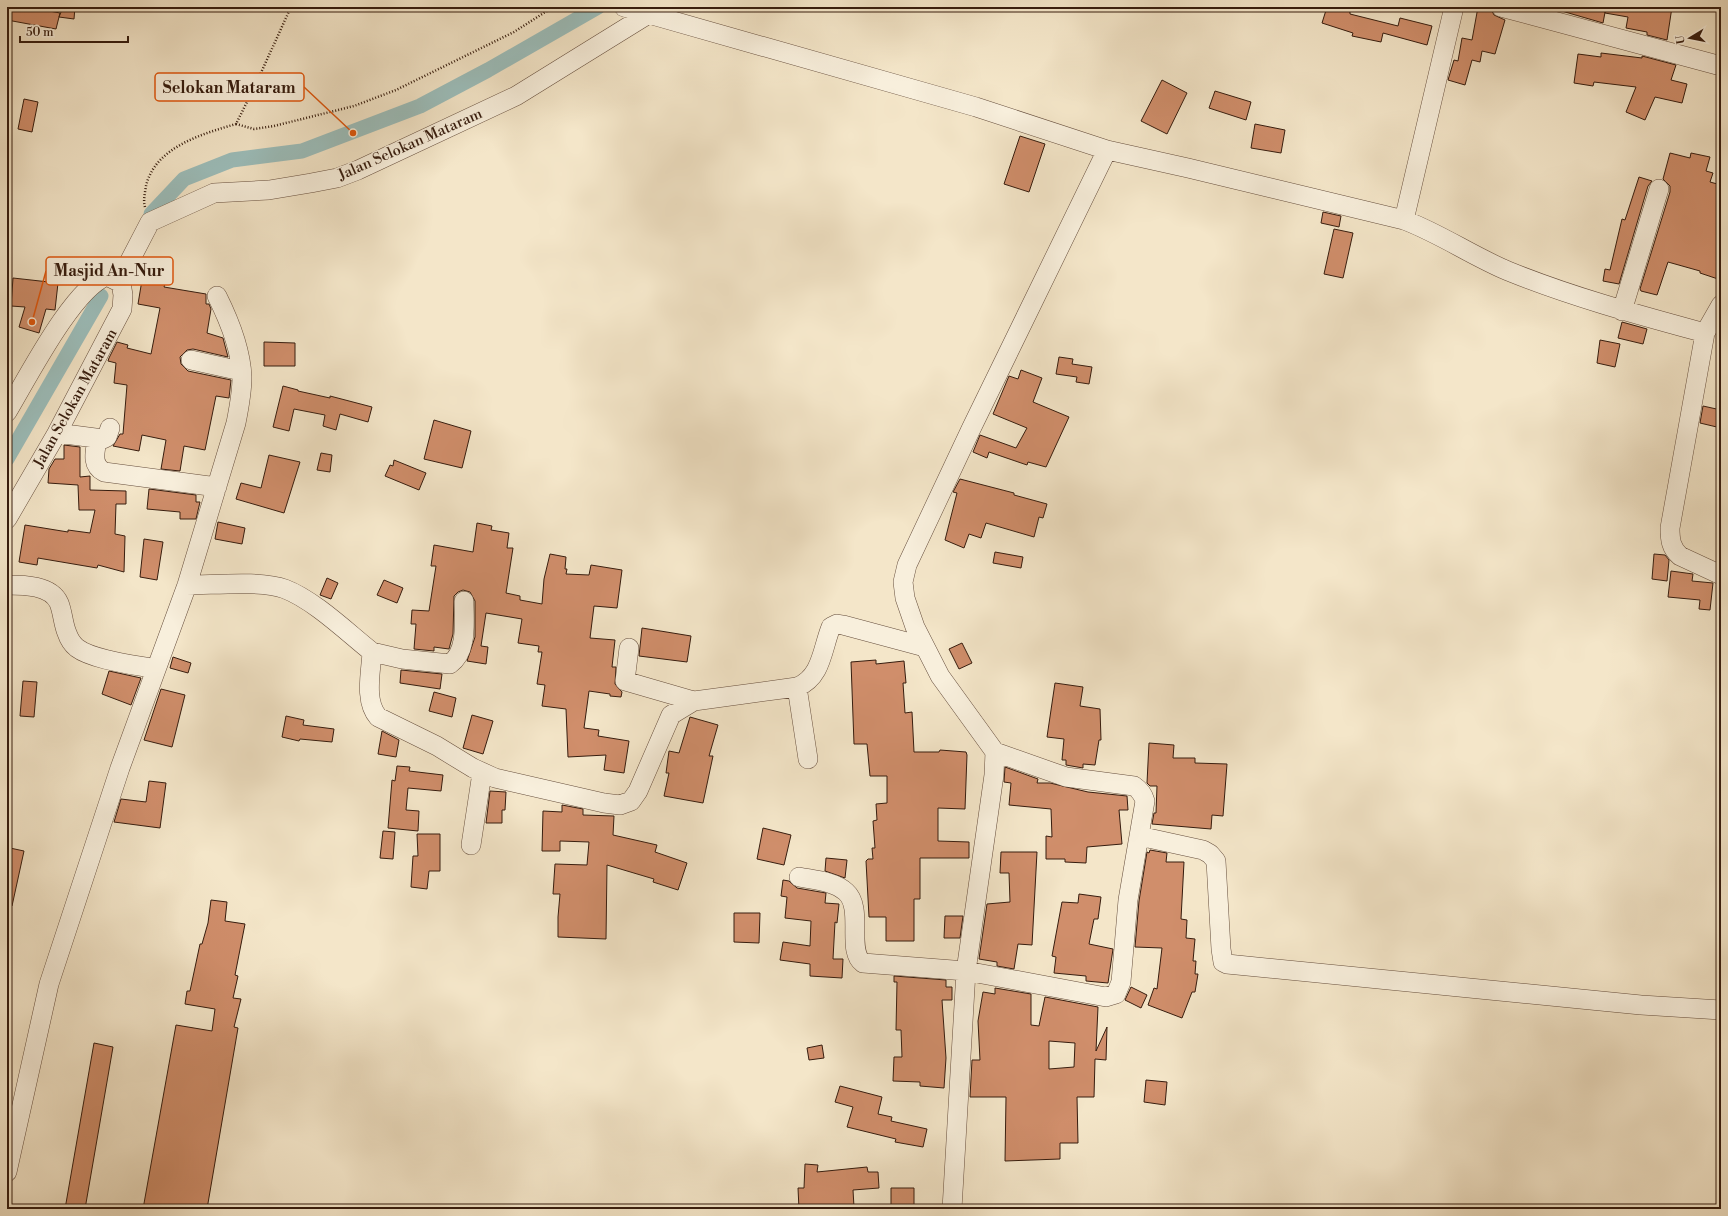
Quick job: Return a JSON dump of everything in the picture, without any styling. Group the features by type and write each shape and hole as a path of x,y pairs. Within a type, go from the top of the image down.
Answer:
{"street":[{"path":"625,7 654,10 976,107 1107,150 1404,220 1445,238 1471,254 1509,271 1622,311 1705,333"},
{"path":"1404,220 1454,7"},
{"path":"1501,7 1721,66"},
{"name":"Jalan Selokan Mataram","path":"148,226 214,193 283,188 337,178 358,170 516,96 654,10"},
{"path":"799,877 831,884 846,892 853,907 857,953 860,960 864,963 966,971 1106,997 1116,994 1122,982 1128,900 1145,801 1140,790 1134,786 1066,777 995,752 940,676 915,627 905,598 903,582 907,565 971,428 1107,150"},
{"path":"1622,311 1659,189"},
{"path":"7,412 69,310 86,290 99,279 107,276 122,277 148,226"},
{"name":"Jalan Selokan Mataram","path":"7,519 57,433 122,309 122,277"},
{"path":"7,1172 49,984 118,775 187,585 236,423 241,398 241,371 227,316 217,296"},
{"path":"1721,304 1705,333 1670,528 1670,538 1676,552 1680,556 1721,575"},
{"path":"191,360 241,371"},
{"path":"57,433 103,434 95,462 98,468 104,472 217,486"},
{"path":"187,585 265,585 285,589 301,597 372,652 402,659 450,664 459,655 464,634 464,601"},
{"path":"7,586 31,586 52,594 59,603 70,641 77,648 90,654 156,670"},
{"path":"629,648 625,680 694,701 797,687 807,683 812,678 819,665 831,627 837,624 925,647"},
{"path":"372,652 370,701 372,711 378,717 436,746 482,773 494,778 604,803 620,805 631,801 638,791 672,715 694,701"},
{"path":"797,687 808,759"},
{"path":"952,1209 966,971 994,775 995,752"},
{"path":"472,845 482,773"},
{"path":"1139,836 1203,850 1210,854 1216,861 1221,949 1223,962 1227,964 1641,1005 1721,1010"}],"path":[{"path":"236,124 291,7"},
{"path":"148,226 143,202 148,177 163,157 180,145 236,124 254,128 274,126 354,106 389,93 514,32 553,7"}],"building":[{"path":"7,7 39,7 39,9 60,13 56,29 7,20"},
{"path":"63,7 75,7 74,19 59,17"},
{"path":"1327,7 1335,7 1350,12 1350,14 1398,26 1400,18 1432,26 1427,45 1383,33 1381,42 1352,36 1353,33 1322,23"},
{"path":"1478,7 1490,7 1494,15 1505,20 1495,54 1482,51 1480,62 1472,60 1465,85 1448,80 1454,60 1458,61 1462,38 1472,40"},
{"path":"1548,7 1606,7 1603,23"},
{"path":"1606,7 1672,7 1667,40 1647,35 1647,32 1626,28 1628,17 1605,13"},
{"path":"1601,53 1642,58 1642,56 1676,65 1671,80 1687,84 1682,103 1655,97 1645,120 1626,112 1636,87 1594,82 1593,86 1574,83 1578,54 1601,57"},
{"path":"1162,80 1187,93 1167,134 1141,121"},
{"path":"1215,91 1251,102 1246,120 1209,108"},
{"path":"24,99 38,102 32,132 18,129"},
{"path":"1255,124 1285,130 1281,153 1251,148"},
{"path":"1020,136 1045,144 1029,192 1004,184"},
{"path":"1670,153 1690,158 1691,153 1710,157 1706,171 1713,173 1710,182 1721,185 1721,280 1700,273 1700,271 1668,262 1657,295 1641,291 1640,289 1670,192 1670,186 1663,179"},
{"path":"1639,177 1652,181 1648,186 1619,284 1603,281 1605,269 1610,270 1622,219 1625,220"},
{"path":"1323,212 1341,216 1339,227 1321,223"},
{"path":"1334,229 1353,233 1343,278 1324,274"},
{"path":"13,278 58,283 55,310 46,309 39,333 19,327 25,307 11,306"},
{"path":"142,280 165,284 164,287 206,294 206,304 209,304 211,309 207,333 223,338 228,357 193,349 187,350 180,357 181,364 188,371 231,380 229,398 216,396 205,450 184,446 180,471 161,469 166,440 142,435 139,451 113,446 120,434 123,434 127,385 114,383 116,363 108,361 109,358 117,342 128,345 127,348 151,354 160,308 138,304"},
{"path":"1622,322 1647,329 1643,344 1618,338"},
{"path":"1600,340 1620,344 1615,367 1597,363"},
{"path":"264,342 295,343 295,366 264,366"},
{"path":"1059,357 1073,359 1072,364 1092,367 1089,384 1076,382 1077,377 1056,374"},
{"path":"1021,370 1042,378 1033,402 1069,417 1046,467 1028,462 1027,465 989,452 987,458 973,452 980,435 1016,448 1027,428 993,414 1009,376 1018,379"},
{"path":"283,386 298,391 330,398 330,396 372,407 368,422 340,414 336,430 323,426 325,415 294,409 289,431 273,427"},
{"path":"1703,406 1721,410 1721,428 1700,423"},
{"path":"434,420 471,431 462,468 424,459"},
{"path":"64,445 80,447 80,477 90,476 90,490 126,491 126,504 116,504 115,534 125,536 124,572 98,565 97,568 38,558 37,565 19,562 25,525 68,532 68,530 90,533 95,510 79,510 78,485 48,483 49,469 55,459 64,459"},
{"path":"321,453 332,455 330,472 317,470"},
{"path":"269,455 300,462 284,513 236,499 241,483 261,488"},
{"path":"394,460 426,473 419,490 385,476 390,465 393,466"},
{"path":"960,479 1014,493 1014,495 1047,504 1043,518 1039,517 1034,537 986,523 981,538 969,534 964,548 945,540 957,493 953,492"},
{"path":"149,489 196,495 196,502 200,502 196,519 180,519 180,512 147,509"},
{"path":"218,522 245,528 242,544 215,539"},
{"path":"477,523 492,526 491,530 509,533 507,548 513,548 506,593 520,596 520,600 542,604 544,579 550,554 566,557 566,574 589,575 591,565 622,570 617,608 594,606 590,638 615,640 612,667 616,667 615,684 622,692 621,697 589,691 584,728 599,730 598,736 629,741 624,773 604,770 606,755 568,757 566,709 542,706 545,685 537,684 542,652 538,652 539,646 518,643 522,619 486,613 481,646 488,647 486,664 467,661 475,637 475,601 470,592 463,590 454,596 453,634 449,649 434,647 434,651 414,649 416,624 411,624 412,610 429,611 436,566 431,566 434,545 473,552"},
{"path":"144,539 163,542 157,580 140,577"},
{"path":"995,552 1023,557 1021,568 993,563"},
{"path":"1654,554 1665,555 1669,560 1667,581 1652,579"},
{"path":"1671,571 1693,574 1692,581 1713,583 1710,610 1699,609 1700,600 1668,597"},
{"path":"327,578 338,583 331,599 320,595"},
{"path":"384,580 403,588 397,603 377,595"},
{"path":"642,628 691,636 687,662 639,656"},
{"path":"962,643 972,663 959,669 949,649"},
{"path":"173,657 191,663 188,673 170,668"},
{"path":"876,660 876,664 904,661 906,683 903,683 905,713 912,712 914,752 939,752 940,750 966,752 967,755 965,809 938,808 938,841 969,842 969,858 920,858 920,899 914,899 914,941 886,941 886,917 869,917 866,861 868,859 873,859 872,848 875,848 873,821 877,820 876,804 887,803 887,776 870,776 867,744 854,744 851,662"},
{"path":"401,670 442,674 440,689 400,683"},
{"path":"109,671 141,678 131,705 102,694"},
{"path":"23,681 37,682 34,717 20,716"},
{"path":"1055,683 1083,687 1080,706 1100,709 1101,740 1099,740 1095,765 1083,764 1083,768 1066,765 1066,760 1062,760 1064,739 1047,737"},
{"path":"161,689 185,695 172,747 144,740"},
{"path":"434,692 456,698 452,717 429,711"},
{"path":"472,715 493,721 483,754 463,748"},
{"path":"286,716 304,720 303,725 334,729 332,742 300,739 299,741 282,737"},
{"path":"690,717 718,725 709,756 713,756 703,803 664,796 669,773 666,773 669,751 679,753"},
{"path":"382,731 399,740 396,757 378,754"},
{"path":"1149,743 1174,745 1173,758 1195,758 1195,763 1227,764 1223,816 1212,815 1211,829 1152,824 1154,813 1156,813 1157,786 1150,786 1147,783"},
{"path":"397,766 410,767 409,771 443,775 441,791 408,788 406,810 419,811 418,831 388,828 392,780 395,781"},
{"path":"1005,767 1038,779 1037,783 1050,783 1088,792 1127,796 1128,810 1119,810 1122,844 1087,847 1086,863 1065,862 1065,859 1046,859 1046,836 1052,837 1051,809 1009,805 1011,783 1004,782"},
{"path":"149,781 166,783 160,828 114,822 121,799 146,802"},
{"path":"490,791 506,792 505,810 502,810 502,823 486,823"},
{"path":"562,805 583,809 583,815 614,816 613,835 657,845 655,852 687,863 678,890 653,882 654,879 607,865 606,939 558,937 560,894 553,894 555,864 587,865 589,842 560,841 560,851 542,851 543,811 562,812"},
{"path":"763,828 791,835 784,865 757,859"},
{"path":"383,831 395,832 393,859 380,858"},
{"path":"417,834 440,834 440,871 429,871 427,889 411,887 413,856 418,856"},
{"path":"10,848 24,851 12,906 7,906 7,865"},
{"path":"1150,850 1167,853 1166,862 1184,862 1181,919 1187,920 1186,938 1195,939 1193,961 1196,961 1195,974 1198,974 1195,992 1192,992 1182,1018 1148,1005 1154,988 1157,989 1162,948 1135,947 1139,901 1147,852 1149,853"},
{"path":"1001,852 1037,852 1032,945 1018,944 1014,969 997,966 997,962 979,959 987,904 1010,902 1009,873 1000,873"},
{"path":"826,858 847,860 845,878 825,871"},
{"path":"783,880 789,881 797,888 826,893 825,903 839,904 837,923 835,922 833,959 843,959 842,978 810,976 810,964 780,960 783,942 810,946 811,921 785,918 787,897 781,896"},
{"path":"1079,894 1101,897 1098,919 1094,919 1089,944 1113,949 1108,983 1086,981 1086,976 1054,973 1056,957 1052,956 1062,902 1078,903"},
{"path":"211,900 227,902 225,921 245,924 235,975 238,976 233,998 241,999 234,1027 238,1028 207,1209 143,1209 176,1025 212,1031 215,1009 185,1004 187,991 190,991 200,944 202,944 208,923"},
{"path":"734,913 760,913 759,943 734,942"},
{"path":"945,916 963,916 960,938 944,938"},
{"path":"894,976 946,980 946,987 952,987 952,1000 942,1000 946,1058 944,1088 920,1086 920,1082 893,1081 894,1057 902,1057 901,1030 896,1030 897,982 894,982"},
{"path":"1131,987 1147,995 1141,1008 1125,1000"},
{"path":"995,988 1031,994 1031,1025 1039,1026 1045,997 1098,1007 1096,1051 1107,1027 1106,1060 1095,1059 1094,1097 1077,1097 1078,1143 1060,1143 1060,1159 1005,1161 1006,1097 970,1097 972,1060 980,1060 978,1021 983,992 995,994","holes":["1049,1041 1075,1043 1074,1067 1049,1069"]},
{"path":"94,1043 113,1047 85,1209 65,1209"},
{"path":"822,1045 824,1058 809,1060 807,1048"},
{"path":"1146,1080 1167,1082 1165,1105 1144,1102"},
{"path":"840,1086 882,1097 878,1114 892,1117 891,1121 927,1129 923,1147 895,1142 896,1139 847,1127 853,1107 835,1102"},
{"path":"805,1164 818,1165 817,1172 867,1167 868,1172 878,1172 879,1188 853,1190 854,1207 799,1209 798,1188 804,1188"},
{"path":"891,1188 914,1188 914,1209 891,1209"}],"waterway":[{"path":"151,214 184,179 232,160 302,151 420,106 488,70 598,7"},
{"path":"7,459 101,296"}],"place":[{"name":"Selokan Mataram","path":"353,133"},
{"name":"Masjid An-Nur","path":"32,322"}]}
